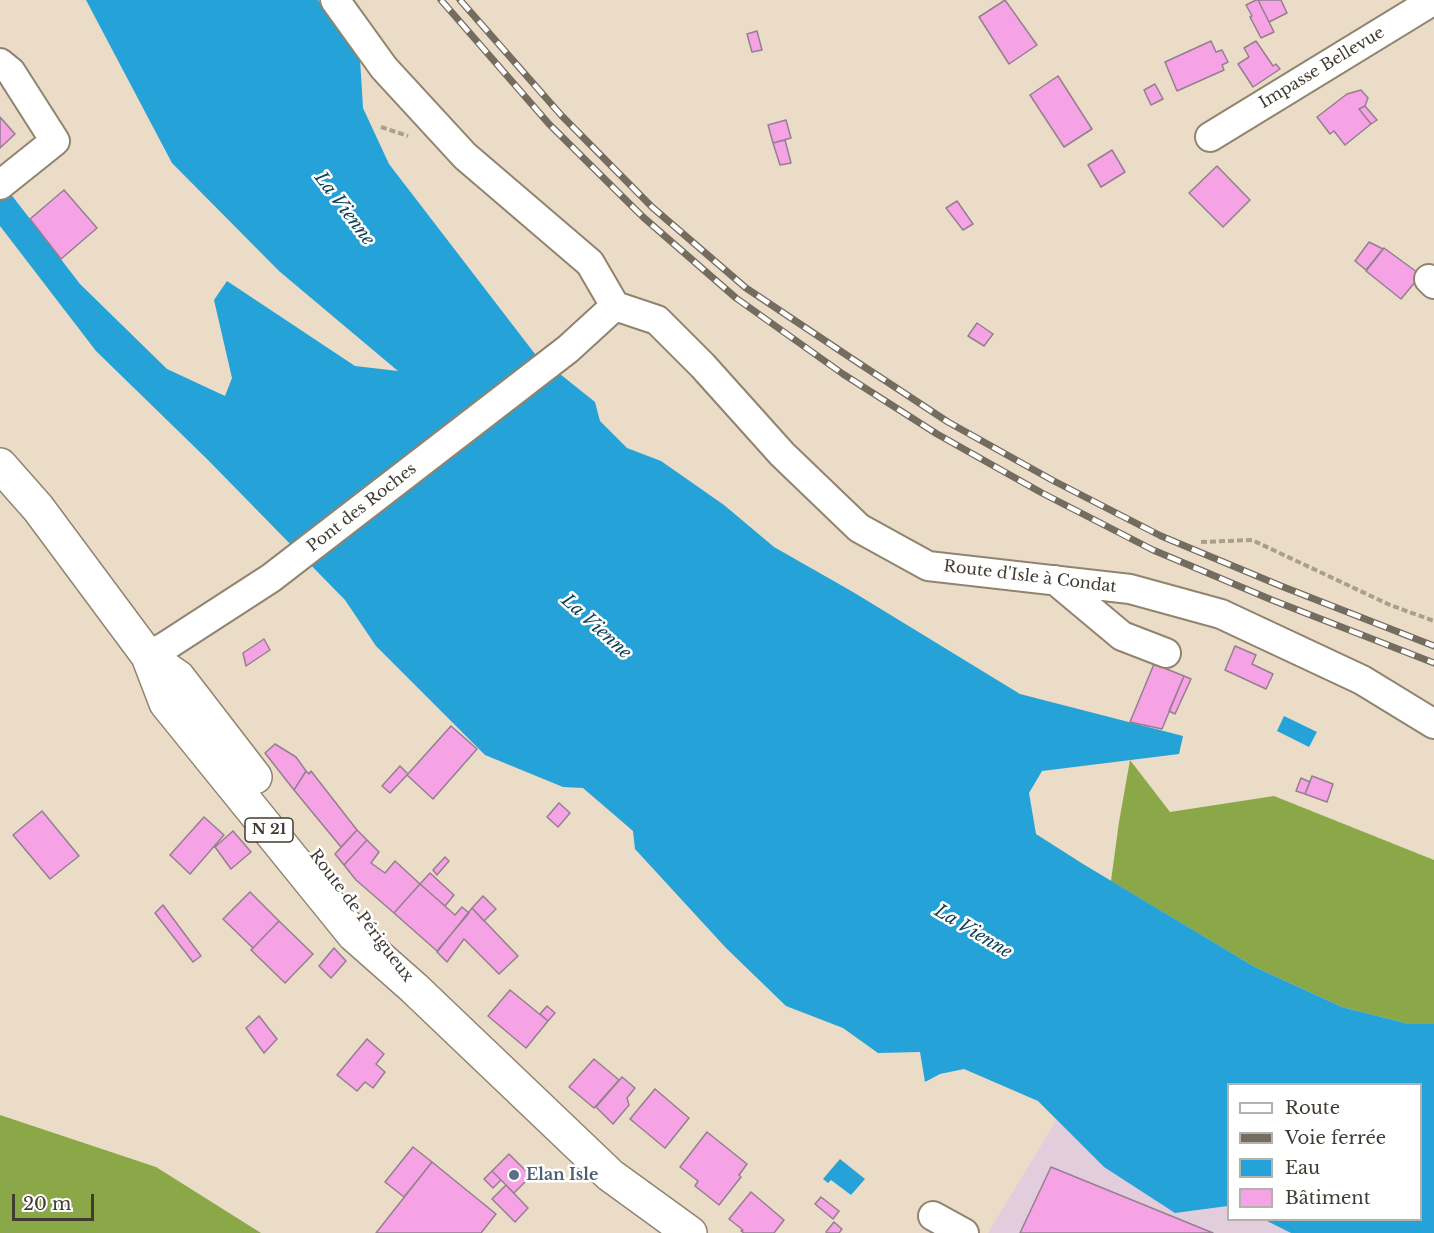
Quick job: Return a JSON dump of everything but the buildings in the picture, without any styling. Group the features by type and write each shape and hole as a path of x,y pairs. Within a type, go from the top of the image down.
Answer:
{"main road":[{"name":"N 21","path":"0,465 38,508 148,656"},
{"name":"Route de Périgueux","path":"148,656 166,702 354,935 414,988 610,1175 690,1233"}],"street":[{"path":"335,0 384,68 465,156 590,263 615,306"},
{"name":"Impasse Bellevue","path":"1210,137 1434,0"},
{"path":"0,63 11,72 55,141 1,184"},
{"name":"Pont des Roches","path":"148,656 271,578 568,349 615,306"},
{"name":"Route d'Isle à Condat","path":"615,306 657,320 703,366 782,454 859,528 928,566 1130,589 1221,614 1362,680 1434,724"},
{"path":"1055,580 1122,636 1166,653"},
{"path":"933,1216 964,1233"}],"path":[{"path":"1200,542 1252,540 1390,605 1434,621"}],"shaded area":[{"path":"1057,1119 1104,1167 1175,1213 1227,1206 1227,1221 1267,1221 1291,1233 988,1233"}],"green space":[{"path":"1130,760 1170,812 1274,796 1434,860 1434,1024 1409,1024 1342,1007 1255,967 1111,881"},
{"path":"0,1115 156,1167 261,1233 0,1233"}],"water":[{"name":"La Vienne","path":"86,0 318,0 360,59 363,108 389,164 535,354 595,402 600,421 627,448 661,461 724,505 774,547 853,592 1020,694 1183,736 1179,754 1042,771 1029,793 1036,834 1255,967 1342,1007 1409,1024 1434,1024 1434,1233 1291,1233 1267,1221 1422,1221 1422,1083 1227,1083 1227,1206 1175,1213 1104,1167 1038,1101 964,1069 940,1074 925,1082 920,1052 878,1053 843,1028 786,1006 726,948 635,849 633,831 583,788 563,787 485,755 376,646 345,600 208,460 96,351 0,226 0,180 80,284 167,369 225,396 232,378 214,300 227,281 355,366 398,371 279,271 172,163"},
{"path":"1284,716 1317,732 1309,747 1277,731"},
{"path":"840,1159 865,1179 851,1195 831,1180 828,1183 823,1179"}],"railway":[{"path":"441,0 549,124 643,217 736,298 843,374 937,434 1042,493 1153,550 1272,600 1434,663"},
{"path":"460,0 561,115 652,207 746,288 854,360 948,422 1052,480 1161,536 1434,646"}],"place":[{"name":"Elan Isle","path":"514,1175"}]}
